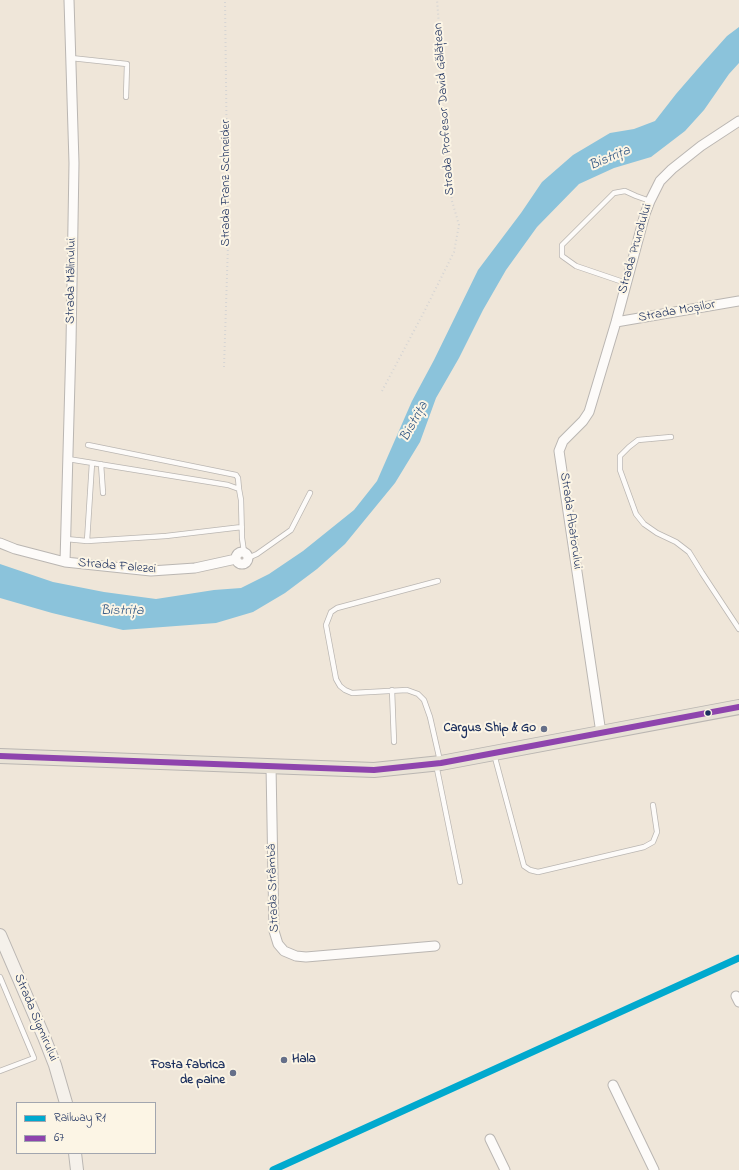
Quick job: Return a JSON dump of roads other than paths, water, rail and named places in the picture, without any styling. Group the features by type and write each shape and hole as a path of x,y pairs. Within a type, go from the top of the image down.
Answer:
{"main road":[{"path":"0,756 374,770 438,763 739,707"},
{"name":"Strada Sigmirului","path":"0,935 6,956 26,994 55,1065 66,1102"},
{"path":"75,1154 77,1170"}],"street":[{"name":"Strada Mălinului","path":"65,562 72,335 74,163 69,0"},
{"name":"Strada Prundului","path":"616,322 645,214 660,182 672,169 701,146 739,121"},
{"name":"Strada Moșilor","path":"616,322 739,301"},
{"name":"Strada Abatorului","path":"601,733 559,451 563,440 583,421 590,412 616,322"},
{"name":"Strada Falezei","path":"0,543 15,549 65,562 151,571 195,568 242,555"},
{"name":"Strada Strâmbă","path":"271,766 274,930 278,944 284,951 296,956 306,957 435,946"},
{"path":"613,1086 654,1170"},
{"path":"490,1139 505,1170"}],"lane":[{"path":"71,58 127,64 126,97"},
{"path":"626,283 576,266 562,256 562,245 614,192 626,191 650,201"},
{"path":"672,437 638,440 620,456 620,470 636,514 644,524 676,542 689,552 739,629"},
{"path":"88,445 236,475 238,478 241,500 242,555 257,554 291,530 310,493"},
{"path":"68,459 228,485 239,489"},
{"path":"87,541 92,463"},
{"path":"101,464 103,493"},
{"path":"66,539 87,541 166,536 242,527"},
{"path":"438,581 337,608 330,612 326,625 336,679 340,686 345,690 352,693 407,690 418,694 424,700 430,717 460,882"},
{"path":"392,690 394,742"},
{"path":"494,753 524,866 530,870 538,872 644,847 653,842 657,832 653,805"},
{"name":"Strada Sigmirului","path":"0,977 34,1058 0,1071"}],"water":[{"name":"Bistrița","path":"739,27 739,63 729,74 704,110 685,131 651,157 614,168 579,184 537,227 506,270 483,310 459,358 436,398 420,442 395,483 345,544 317,569 285,593 253,612 216,623 123,630 52,613 0,598 0,564 53,582 104,592 156,599 214,590 241,588 269,574 303,551 354,510 377,481 412,401 478,270 521,213 542,182 573,155 610,133 634,129 655,121 676,94 727,36"}],"rail line":[{"name":"R1","path":"273,1170 739,958"}],"place":[{"name":"Cargus Ship & Go","path":"544,729"},
{"name":"Hala","path":"284,1060"},
{"name":"Fosta fabrica de paine","path":"233,1073"}]}
